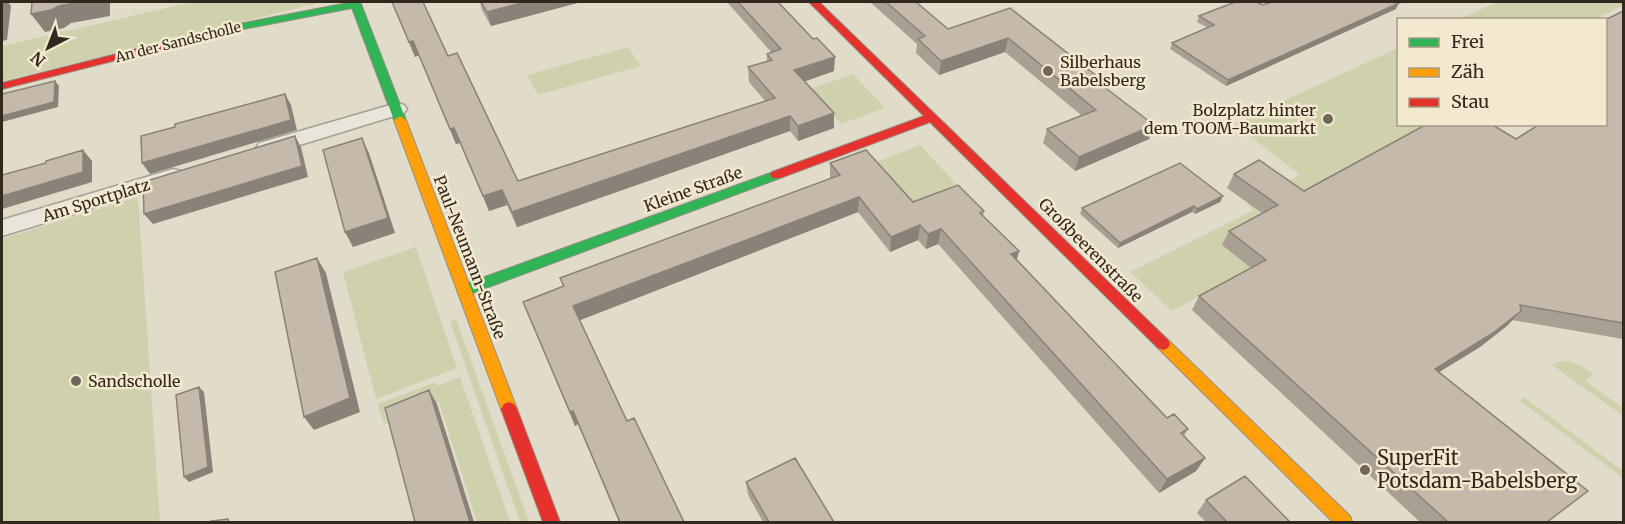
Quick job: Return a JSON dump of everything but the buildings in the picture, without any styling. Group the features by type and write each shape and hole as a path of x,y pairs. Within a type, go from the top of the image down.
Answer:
{"street":[{"name":"Großbeerenstraße","path":"814,2 1344,522"},
{"name":"An der Sandscholle","path":"2,86 213,32 356,4"},
{"name":"Paul-Neumann-Straße","path":"356,4 552,522"},
{"path":"250,154 397,109"},
{"name":"Kleine Straße","path":"465,290 932,117"},
{"name":"Am Sportplatz","path":"2,228 196,170"}],"green space":[{"path":"193,2 322,2 2,81 2,46"},
{"path":"1498,2 1623,2 1624,5 1598,18 1461,18"},
{"path":"628,47 641,66 538,95 527,75"},
{"path":"1397,48 1397,126 1430,126 1250,268 1172,311 1130,272 1254,210 1247,204 1300,175 1234,124"},
{"path":"853,74 885,108 841,124 810,89"},
{"path":"920,145 957,185 911,204 874,163"},
{"name":"Sandscholle","path":"138,197 160,522 2,522 2,239"},
{"path":"416,247 457,368 376,399 343,272"},
{"path":"456,319 529,522 520,522 450,322"},
{"path":"1568,361 1580,365 1593,374 1585,381 1623,408 1623,416 1552,365"},
{"path":"460,377 510,522 477,522 439,402 384,424 378,404 436,382 437,386"},
{"path":"1524,397 1623,471 1623,478 1520,401"}],"traffic: fast":[{"path":"223,30 356,4 400,120"},
{"path":"465,290 776,175"}],"traffic: slow":[{"path":"400,120 509,409"},
{"path":"1163,344 1344,522"}],"traffic: jam":[{"path":"814,2 1163,344"},
{"path":"2,86 223,30"},
{"path":"776,175 932,117"},
{"path":"509,409 552,522"}],"place":[{"name":"Silberhaus Babelsberg","path":"1048,71"},
{"name":"Bolzplatz hinter dem TOOM-Baumarkt","path":"1328,119"},
{"name":"Sandscholle","path":"76,381"},
{"name":"SuperFit Potsdam-Babelsberg","path":"1365,470"}]}
